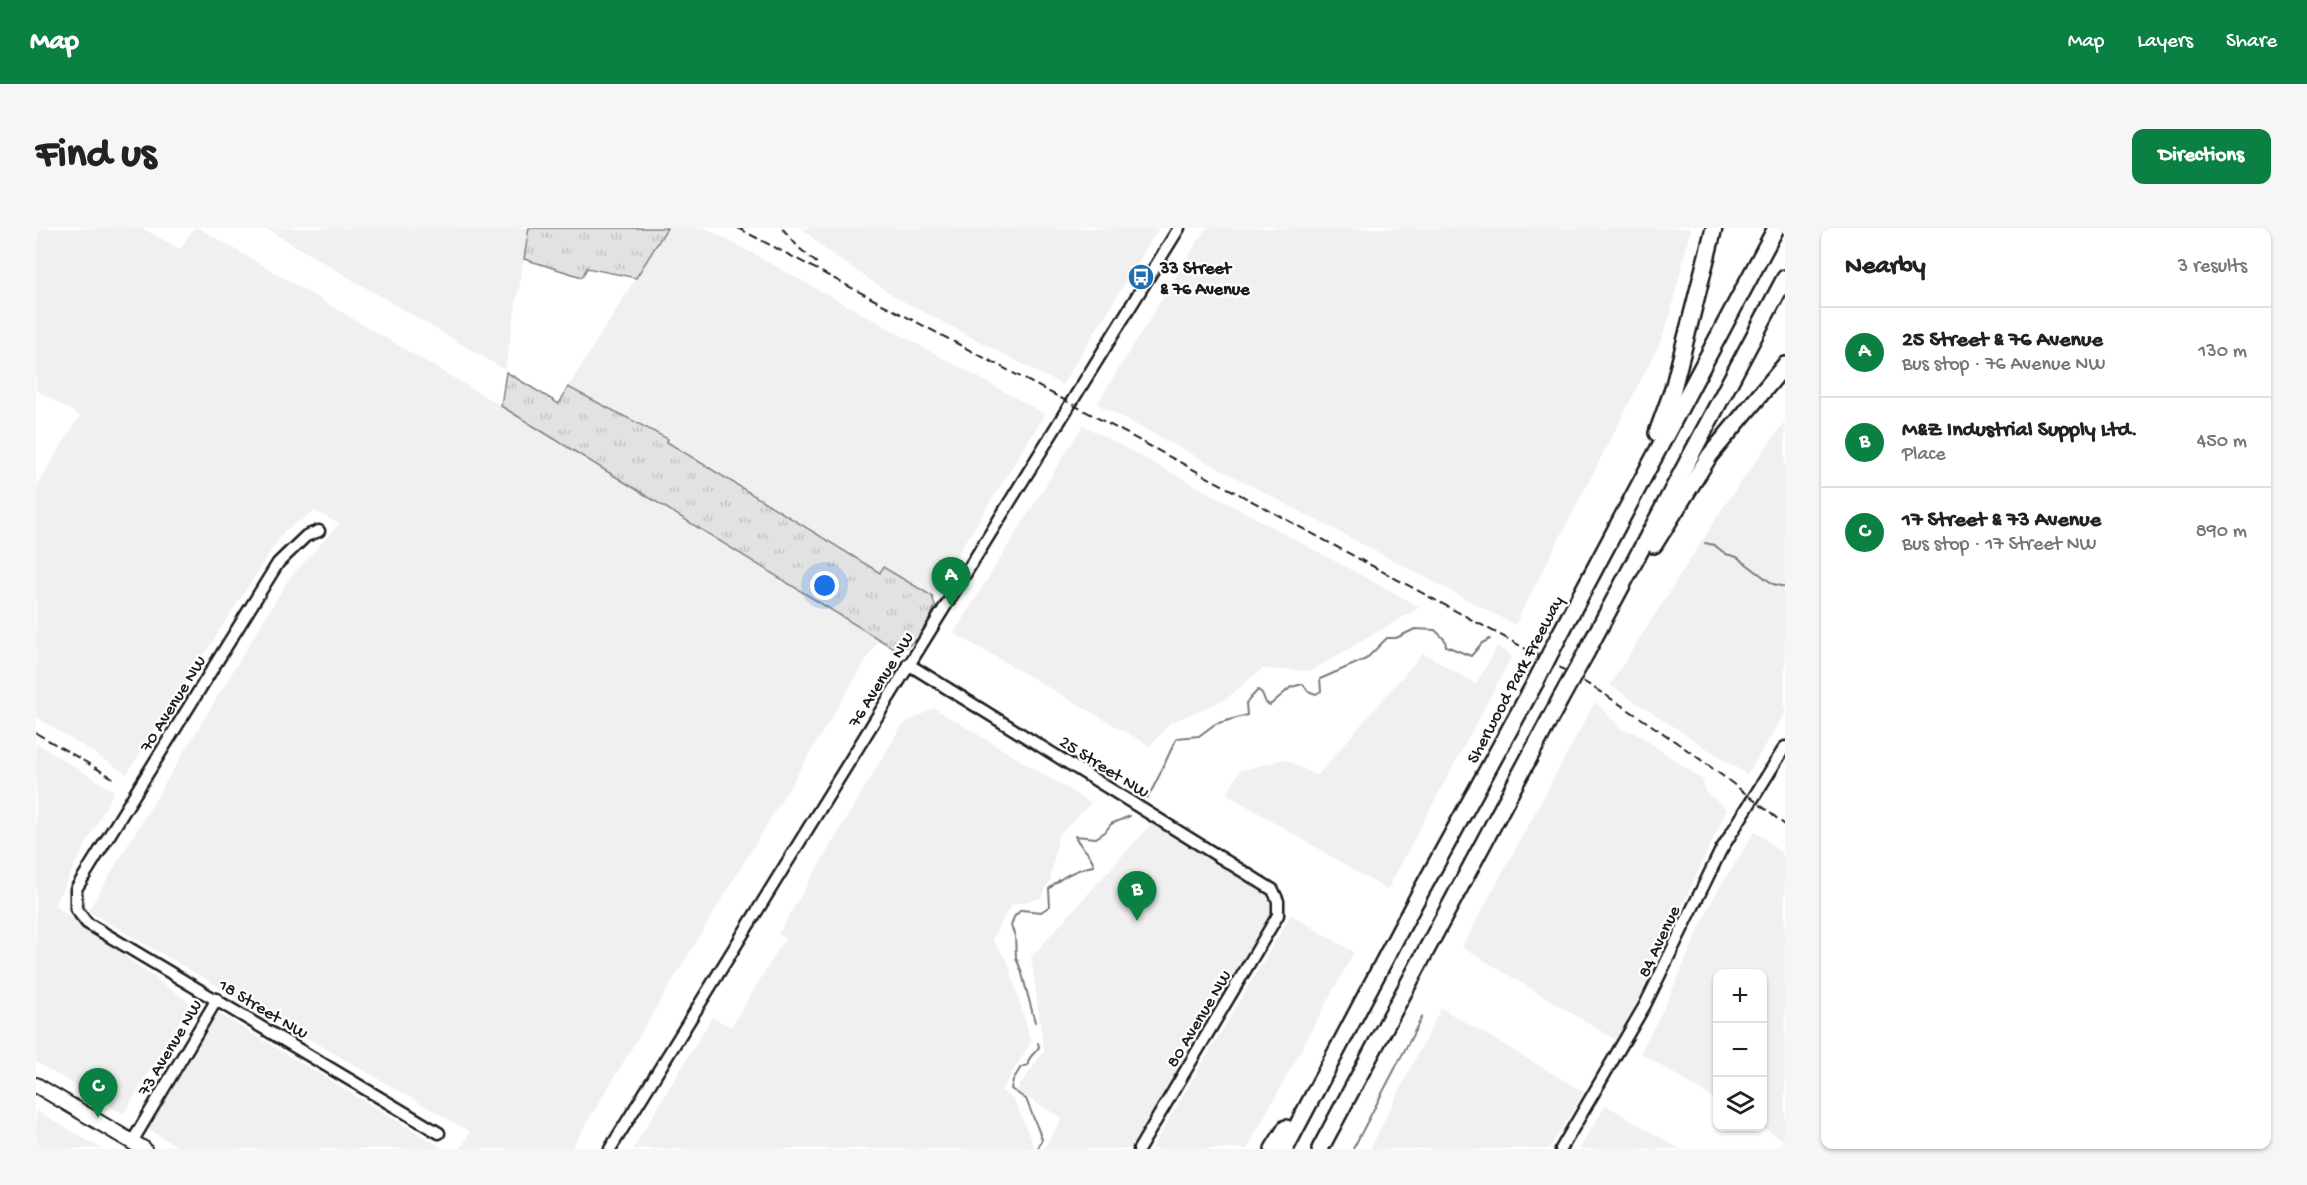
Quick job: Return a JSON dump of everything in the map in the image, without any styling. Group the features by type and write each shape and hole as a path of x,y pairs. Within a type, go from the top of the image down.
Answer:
{"highway":[{"path":"1633,496 1673,389 1714,228"},
{"name":"Sherwood Park Freeway","path":"1285,1149 1776,228"},
{"path":"1320,1149 1785,278"},
{"path":"1598,630 1710,455 1785,365"},
{"path":"1332,1149 1421,974 1443,920"},
{"path":"1273,1149 1322,1067 1345,1038"}],"main road":[{"path":"36,1085 138,1145"}],"street":[{"name":"76 Avenue NW","path":"610,1149 1179,228"},
{"name":"70 Avenue NW","path":"76,909 76,889 278,564 306,536 319,531"},
{"name":"25 Street NW","path":"908,664 1257,879 1273,890 1278,901"},
{"name":"84 Avenue","path":"1561,1149 1642,1010 1721,850 1785,747"},
{"name":"80 Avenue NW","path":"1139,1149 1278,915 1278,901"},
{"name":"18 Street NW","path":"76,909 87,923 439,1132"},
{"name":"73 Avenue NW","path":"138,1145 217,999"}],"shaded area":[{"path":"36,228 142,228 180,249 194,228 199,228 501,406 879,639 571,1149 461,1149 470,1132 88,911 288,580 339,524 315,511 284,531 127,774 36,717 36,486 80,416 36,390"},
{"path":"265,228 529,228 505,370"},
{"path":"667,228 706,228 1045,414 932,596 884,567 880,573 667,442 667,439 568,387"},
{"path":"802,228 1159,228 1062,385 897,298 827,251"},
{"path":"1206,228 1691,228 1671,312 1662,339 1515,625 1097,404"},
{"path":"1785,421 1785,714 1747,775 1610,685 1724,506"},
{"path":"1083,425 1420,607 1311,671 1262,669 1226,699 1170,723 1150,746 954,633"},
{"path":"1497,647 1512,656 1387,890 1227,794 1239,771 1285,759 1317,776 1423,653 1476,684"},
{"path":"1595,702 1623,730 1636,733 1703,780 1705,792 1727,809 1645,986 1616,1040 1462,947"},
{"path":"934,708 1091,803 1058,836 1050,881 1041,898 1011,905 992,939 1008,962 1031,1042 1001,1091 1014,1099 1035,1149 633,1149 712,1017 731,1027 785,939 778,934 902,725"},
{"path":"36,743 114,791 54,905 190,1003 124,1114 36,1062"},
{"path":"1153,822 1264,890 1274,911 1130,1149 1044,1149 1062,1118 1016,1091 1044,1051 1031,957"},
{"path":"1755,831 1785,856 1785,1141 1767,1130 1767,969 1713,969 1713,1098 1640,1053 1663,1010 1714,897"},
{"path":"1291,915 1354,952 1247,1149 1151,1149"},
{"path":"1441,1008 1584,1092 1549,1149 1370,1149"},
{"path":"218,1013 444,1149 181,1149 148,1129"},
{"path":"1606,1105 1680,1149 1579,1149"},
{"path":"36,1110 102,1149 36,1149"}],"green space":[{"path":"529,228 667,228 636,278 587,268 582,277 524,259"},
{"path":"506,372 559,404 568,387 668,439 667,442 880,573 883,567 932,596 935,605 925,628 908,646 893,648 501,406"}],"waterway":[{"path":"1705,543 1737,557 1773,584 1785,587"},
{"path":"1147,798 1177,738 1199,736 1215,724 1247,715 1246,703 1258,690 1262,693 1266,703 1270,705 1291,687 1303,684 1308,691 1316,694 1321,691 1320,679 1366,659 1387,638 1396,638 1415,629 1435,630 1445,640 1446,646 1471,656 1482,643 1490,639"},
{"path":"1035,1022 1016,958 1015,936 1011,926 1014,917 1021,910 1041,912 1050,906 1049,889 1054,884 1081,869 1094,866 1075,836 1096,838 1111,824 1130,816"},
{"path":"1353,1149 1422,1017"},
{"path":"1038,1043 1039,1047 1030,1057 1028,1065 1021,1067 1013,1080 1011,1089 1026,1099 1042,1139 1038,1149"}],"railway":[{"path":"738,228 1070,403 1554,664 1672,740 1730,781 1785,825"},
{"path":"782,228 798,247 819,265"},
{"path":"36,733 113,778"}],"place":[{"name":"33 Street & 76 Avenue","path":"1141,277"},
{"name":"25 Street & 76 Avenue","path":"951,607"},
{"name":"M&Z Industrial Supply Ltd.","path":"1137,921"},
{"name":"17 Street & 73 Avenue","path":"98,1118"}]}
